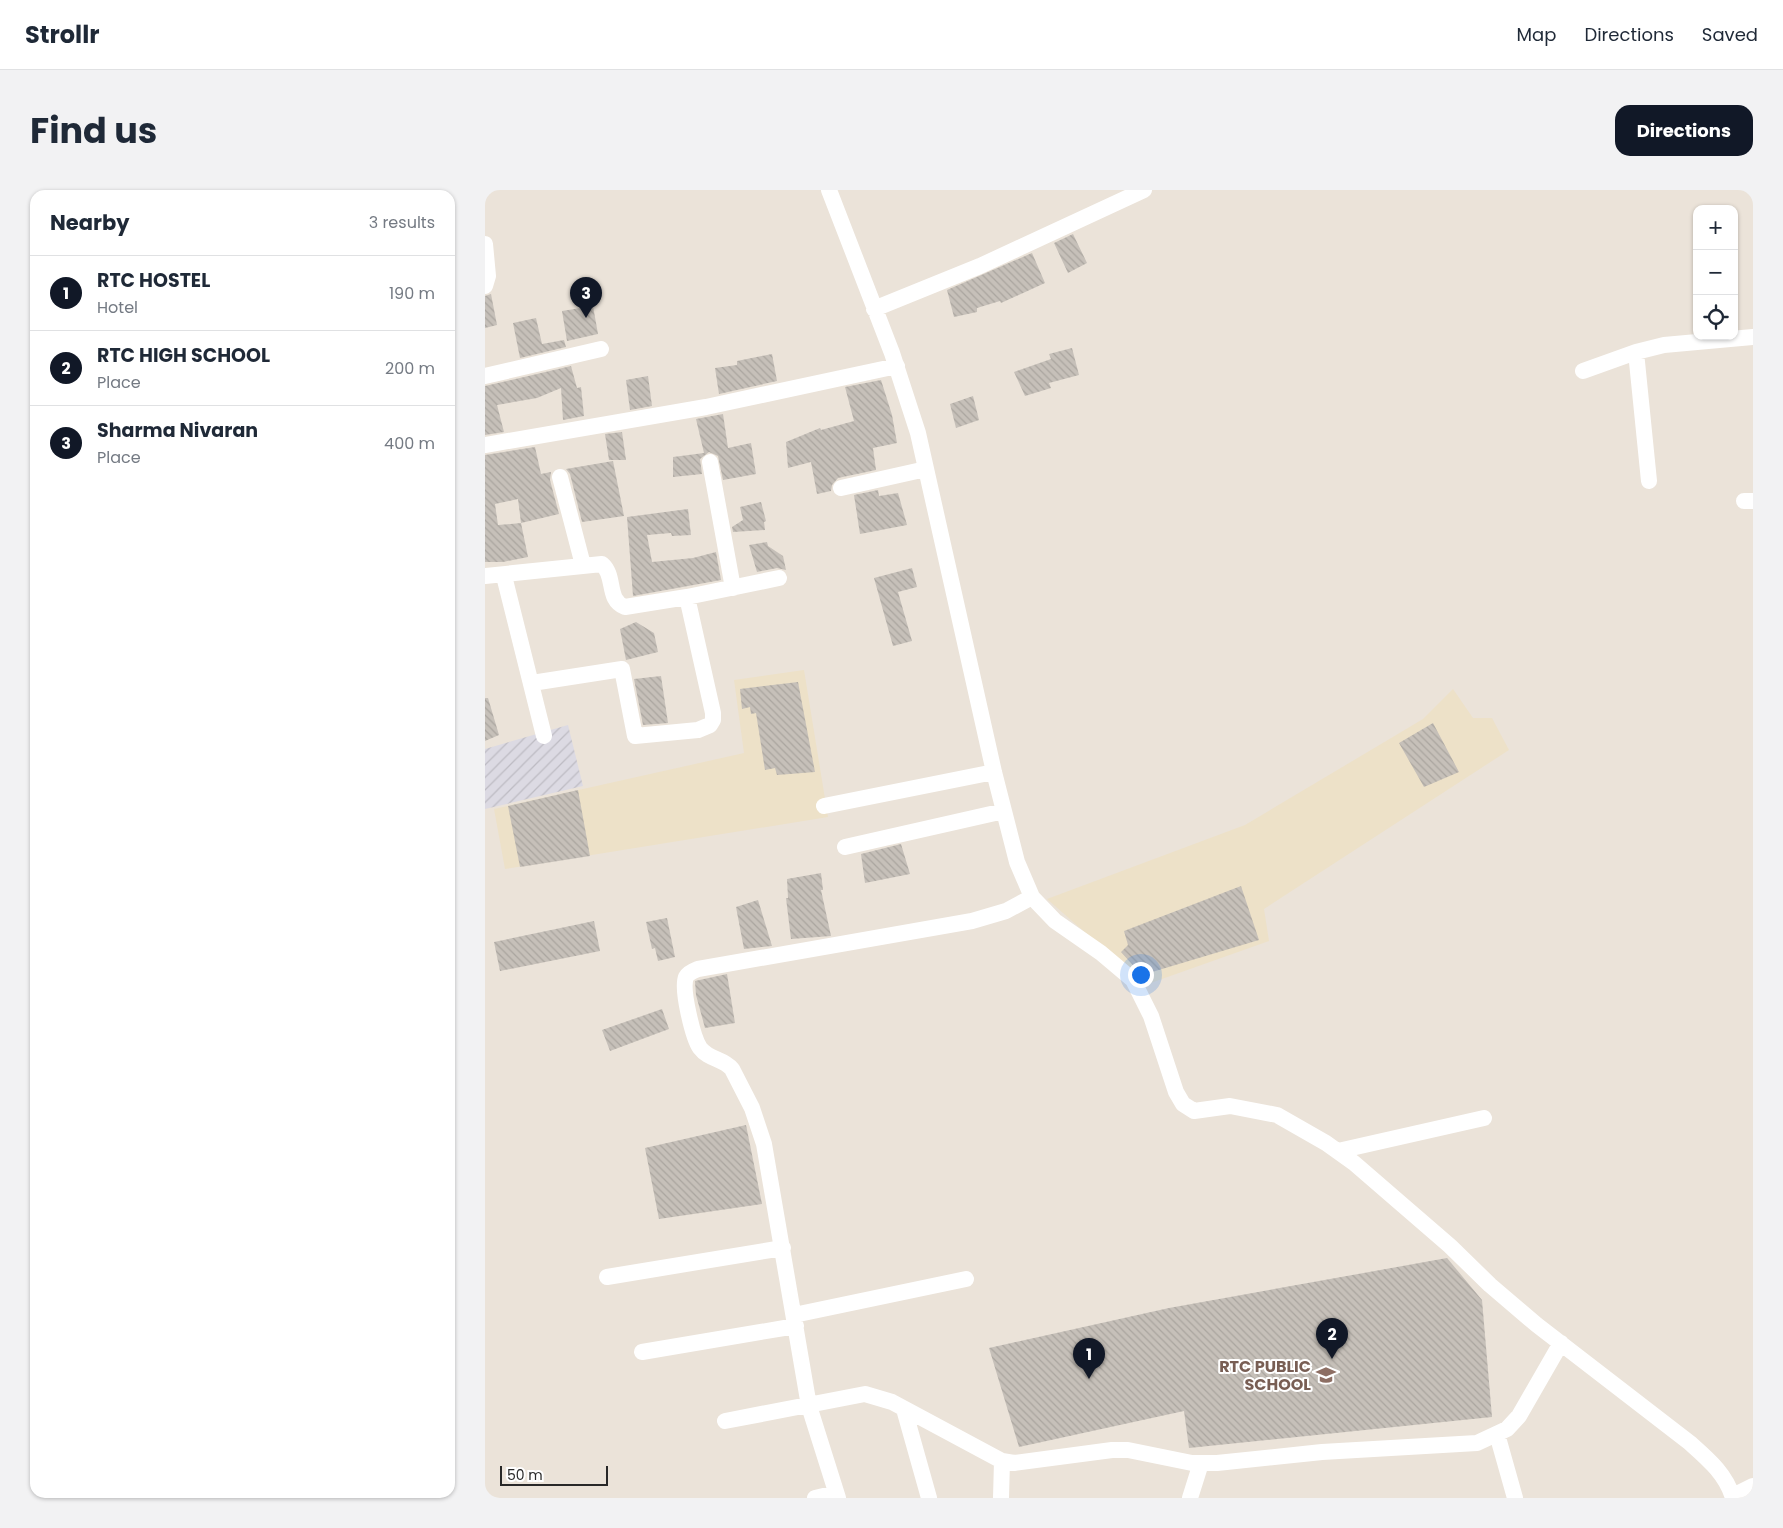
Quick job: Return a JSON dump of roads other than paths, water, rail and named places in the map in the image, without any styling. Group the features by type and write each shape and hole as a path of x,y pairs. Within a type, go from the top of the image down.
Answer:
{"street":[{"path":"829,190 897,366 918,432 994,772 1017,862 1032,897 1055,921 1101,953 1133,980 1151,1016 1176,1092 1183,1104 1194,1110 1230,1106 1277,1115 1338,1151 1450,1246 1490,1285 1711,1461 1725,1478 1733,1497 1753,1486"},
{"path":"874,309 980,266 1144,190"},
{"path":"485,244 488,276 485,286"},
{"path":"1583,371 1636,352 1691,342 1753,337"},
{"path":"485,376 601,350"},
{"path":"1636,352 1649,481"},
{"path":"485,445 706,407 897,366"},
{"path":"710,462 733,588"},
{"path":"841,488 926,469"},
{"path":"560,476 583,565"},
{"path":"485,576 504,576 602,564 607,568 615,599 619,605 625,607 687,597 779,578"},
{"path":"504,576 544,736"},
{"path":"532,683 622,669 635,736 705,728 713,720 713,713 687,597"},
{"path":"824,806 994,772"},
{"path":"845,847 1004,811"},
{"path":"815,1498 837,1495 809,1406 783,1248 760,1128 732,1068 726,1062 709,1057 696,1041 685,989 685,979 689,973 698,969 972,921 1006,910 1032,897"},
{"path":"1338,1151 1484,1118"},
{"path":"607,1277 783,1248"},
{"path":"642,1352 795,1320 966,1279"},
{"path":"725,1421 865,1394 880,1397 958,1436 1003,1462 1031,1462 1093,1451 1128,1450 1201,1463 1322,1452 1477,1443 1507,1429 1519,1416 1561,1343"},
{"path":"904,1409 929,1498"},
{"path":"1497,1434 1515,1498"},
{"path":"1001,1498 1003,1462"},
{"path":"1191,1498 1201,1463"}],"place":[{"name":"Sharma Nivaran","path":"586,318"},
{"name":"RTC HIGH SCHOOL","path":"1332,1359"},
{"name":"RTC PUBLIC SCHOOL","path":"1326,1375"},
{"name":"RTC HOSTEL","path":"1089,1379"}]}
